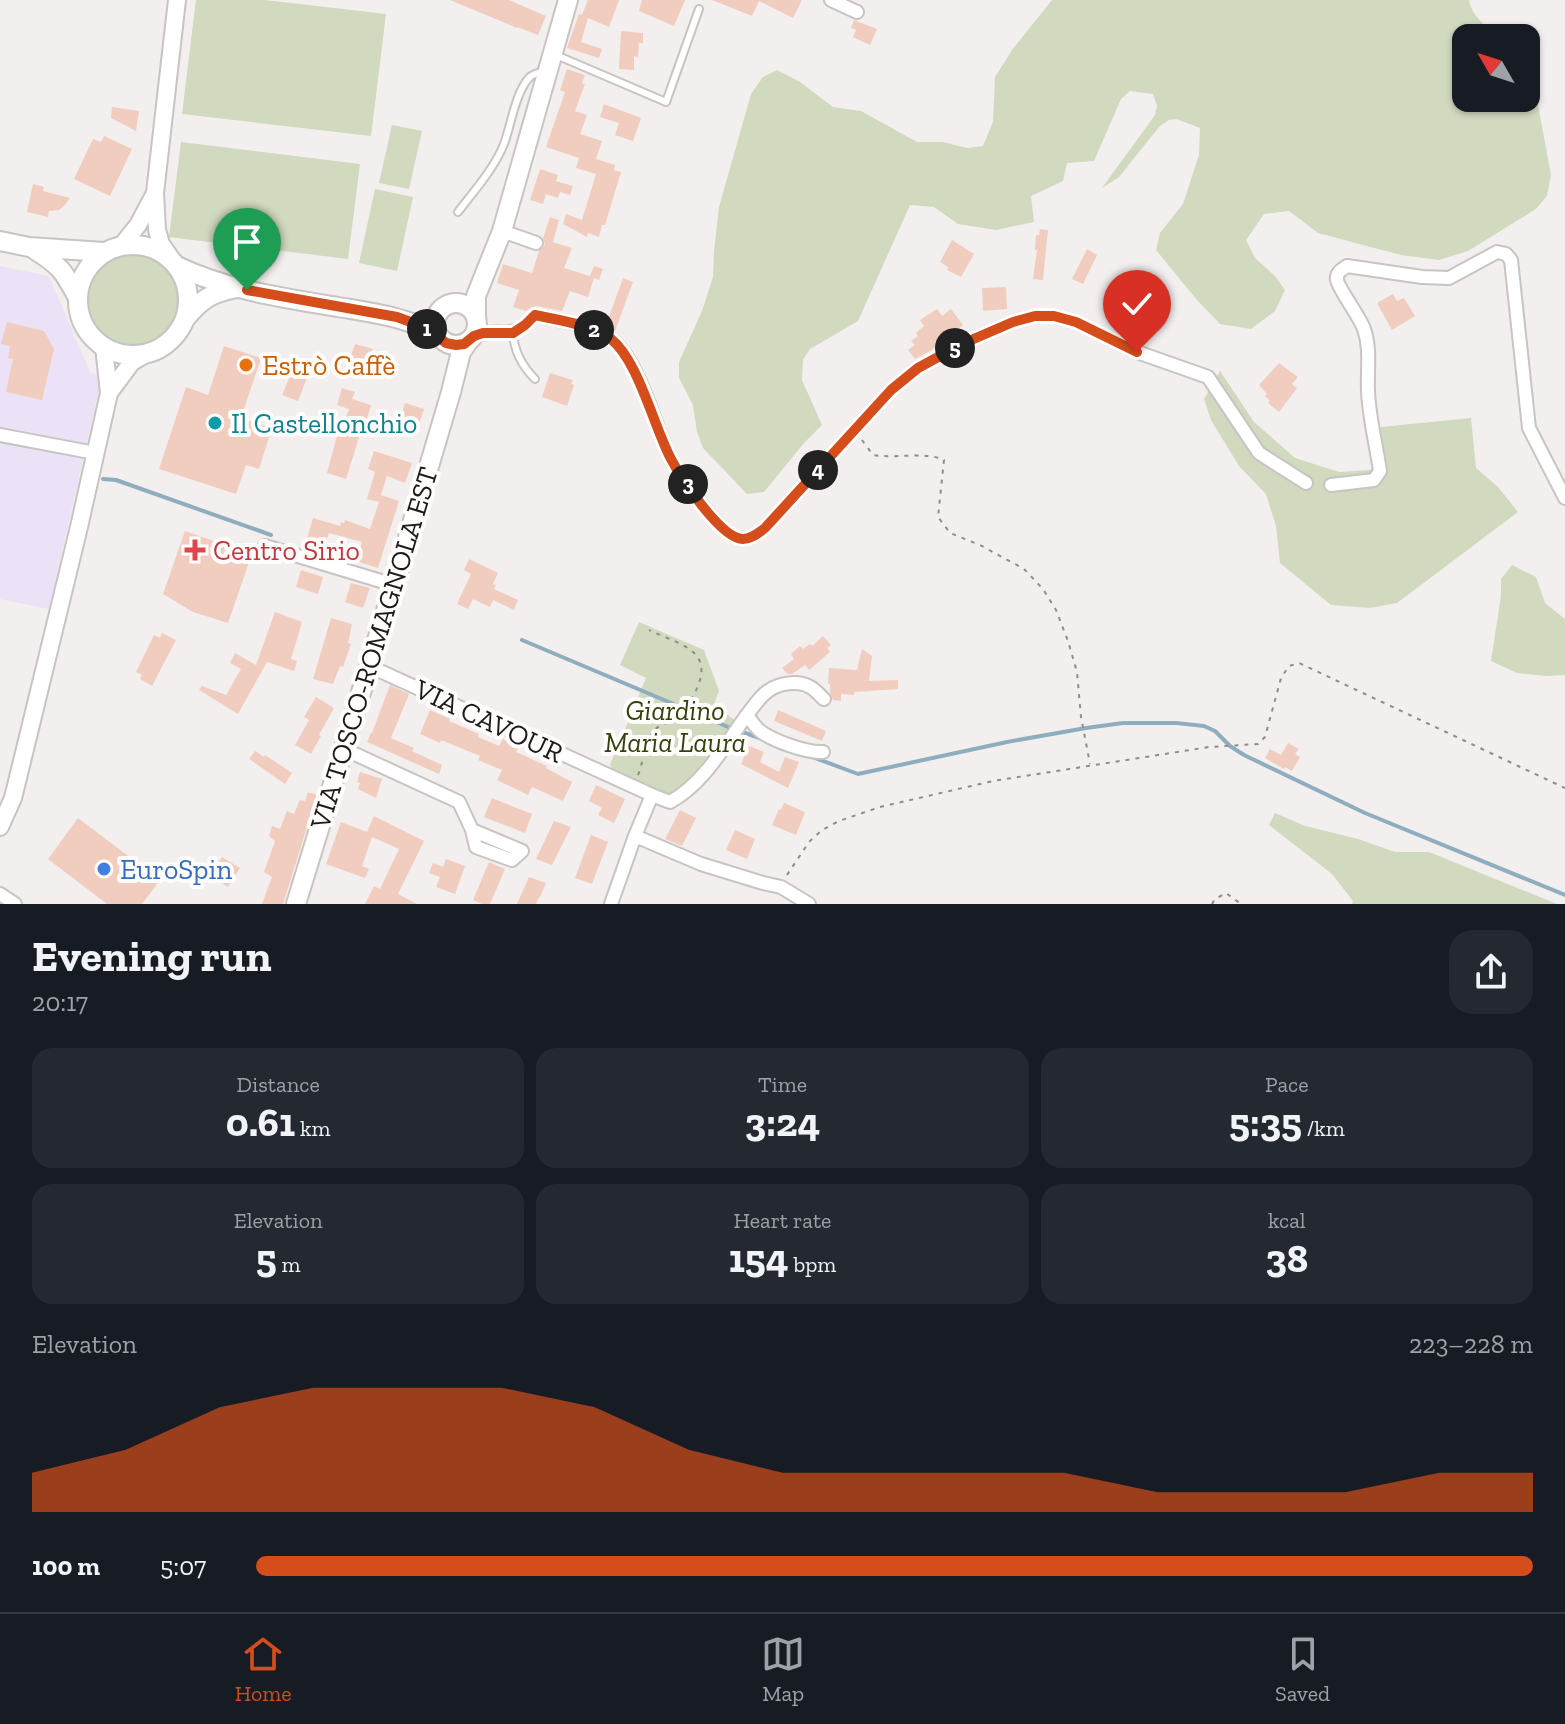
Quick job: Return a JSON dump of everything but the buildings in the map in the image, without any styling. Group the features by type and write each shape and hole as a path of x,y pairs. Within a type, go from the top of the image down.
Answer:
{"main road":[{"path":"177,0 155,193 161,244 183,275 189,296 186,318"},
{"name":"VIA TOSCO-ROMAGNOLA EST","path":"296,904 394,585 461,352 474,328 476,296 502,231 568,0"},
{"path":"78,298 88,267 138,225 155,193"},
{"path":"0,241 29,247 113,249 133,244 155,248 175,264 238,288 397,317 427,328 456,345 474,328 467,305 397,317"},
{"path":"29,247 66,274 78,298 86,330 104,347 117,353 146,354"},
{"name":"VIA TOSCO-ROMAGNOLA EST","path":"451,392 447,360 435,325 446,307 485,271"},
{"path":"0,827 13,798 109,393 132,362 163,347 177,334 186,318 206,297 238,288"},
{"path":"104,347 109,393"}],"street":[{"path":"831,0 857,12"},
{"path":"502,231 536,243"},
{"path":"1331,485 1374,480 1380,471 1370,416 1370,358 1365,330 1337,283 1339,271 1347,266 1449,278 1497,252 1506,254 1511,260 1529,428 1565,498"},
{"path":"474,328 483,333 513,333 535,315 594,330 612,339 632,366 671,460 713,520 732,536 744,539 755,536 765,528 891,390 918,368 962,344 1035,316 1054,316 1076,322 1137,352 1208,377 1259,453 1306,483"},
{"path":"0,435 95,453"},
{"path":"265,546 394,585"},
{"name":"VIA CAVOUR","path":"369,666 670,802 684,794 706,772 767,692 781,684 796,683 810,687 824,699"},
{"path":"740,725 812,753 823,752"},
{"path":"344,749 459,802 472,830"},
{"path":"611,904 652,795"},
{"path":"635,836 701,864 781,887 809,904"},
{"path":"0,894 15,904"}],"lane":[{"path":"458,212 496,159 529,78 550,63 666,102 699,9"},
{"path":"513,333 518,355 535,379"}],"path":[{"path":"854,430 873,455 888,458 935,456 944,460 938,517 950,533 1024,569 1043,589 1056,610 1077,672 1082,722 1091,766"},
{"path":"633,787 652,734 661,725 680,721 699,688 703,673 699,658 690,649 649,630"},
{"path":"781,887 809,842 822,830 880,807 979,784 1223,746 1258,744 1265,737 1281,678 1289,666 1299,663 1565,788"},
{"path":"1212,904 1226,893 1241,904"}],"shaded area":[{"path":"0,266 49,276 90,372 102,376 49,609 0,599"}],"green space":[{"path":"196,0 265,0 386,14 371,136 182,114"},
{"path":"1052,0 1469,0 1483,24 1452,24 1452,112 1539,112 1551,175 1547,196 1536,209 1468,251 1439,260 1401,255 1318,233 1289,211 1264,214 1246,240 1255,258 1285,290 1275,311 1251,329 1220,324 1156,250 1160,233 1183,204 1199,155 1200,128 1176,119 1169,120 1159,127 1119,177 1102,188 1155,115 1157,106 1153,94 1130,91 1121,99 1094,161 1067,163 1063,181 1031,196 1034,222 996,230 958,224 934,207 910,205 858,321 810,349 803,360 802,380 822,425 764,492 747,494 703,448 693,405 679,378 679,362 702,311 713,277 719,207 751,94 763,77 777,70 800,82 833,107 861,111 917,142 943,142 967,148 983,146 993,122 995,77 1012,50"},
{"path":"392,125 422,131 409,189 379,183"},
{"path":"181,142 360,164 348,259 169,237"},
{"path":"375,189 413,197 397,271 359,263"},
{"path":"133,253 151,257 166,267 176,282 180,300 176,318 166,333 151,343 133,347 115,343 100,333 90,318 86,300 90,282 100,267 115,257"},
{"path":"1220,371 1254,422 1295,458 1339,472 1371,470 1381,427 1471,418 1476,468 1498,487 1518,512 1397,603 1370,608 1331,605 1280,563 1276,526 1266,494 1239,466 1211,420 1204,399"},
{"path":"1512,565 1536,577 1545,603 1565,619 1565,675 1517,673 1491,661 1501,579"},
{"name":"Giardino Maria Laura","path":"639,622 704,650 719,691 714,704 738,723 686,788 675,795 667,795 610,765 646,678 620,665"},
{"path":"1275,813 1305,826 1395,852 1429,852 1557,904 1352,904 1353,901 1332,874 1269,825"}],"waterway":[{"path":"103,479 116,480 271,535"},
{"path":"522,640 765,740"},
{"path":"807,755 858,774 1086,728 1123,723 1204,726 1215,731 1244,755 1365,813 1565,895"}],"place":[{"name":"Estrò Caffè","path":"246,365"},
{"name":"Il Castellonchio","path":"215,423"},
{"name":"Centro Sirio","path":"195,550"},
{"name":"EuroSpin","path":"104,869"}],"route":[{"path":"247,290 397,317 427,328 452,345 464,344 483,333 513,333 535,315 594,330 612,339 632,366 671,460 713,520 732,536 744,539 755,536 765,528 891,390 918,368 962,344 1013,322 1035,316 1054,316 1076,322 1137,352"}]}
